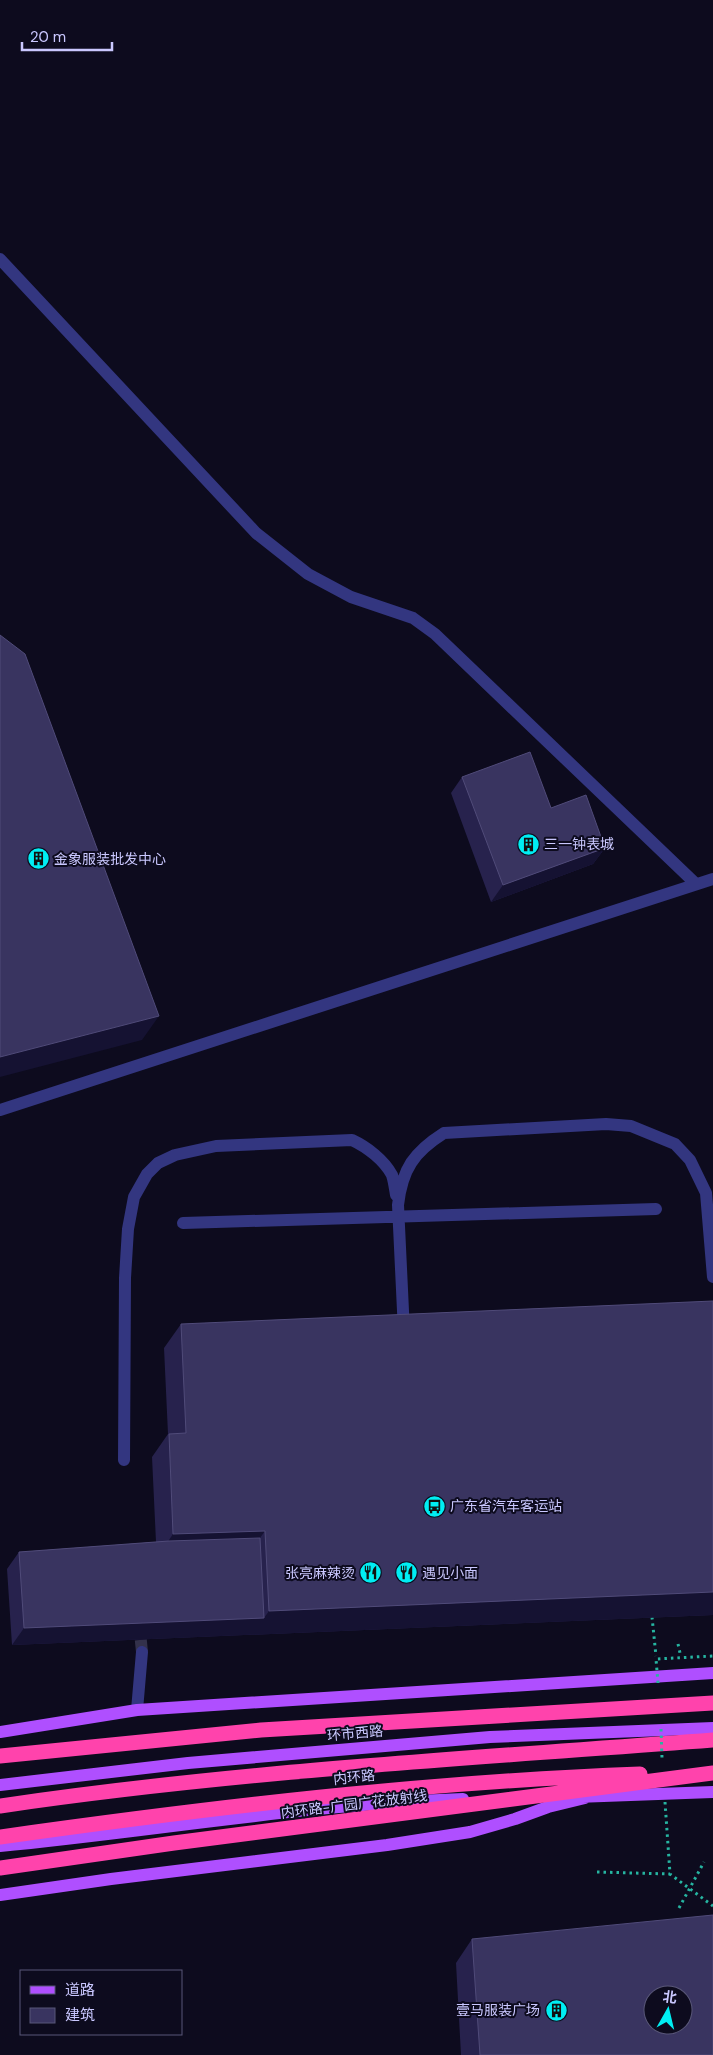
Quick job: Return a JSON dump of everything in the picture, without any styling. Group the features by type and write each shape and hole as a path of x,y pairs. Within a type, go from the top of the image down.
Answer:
{"highway":[{"path":"0,1756 261,1730 713,1703"},
{"path":"0,1806 116,1790 397,1762 713,1740"},
{"name":"内环路","path":"0,1837 127,1819 369,1791 568,1776 713,1772"},
{"name":"内环路-广园广花放射线","path":"0,1868 174,1843 713,1772"}],"main road":[{"path":"0,1732 137,1710 713,1674"},
{"name":"环市西路","path":"0,1785 179,1764 490,1737 713,1728"},
{"path":"0,1846 410,1802 713,1792"},
{"path":"0,1895 111,1879 395,1844 470,1832 548,1807 593,1796"}],"street":[{"path":"0,259 256,533 308,574 351,597 413,618 435,634 696,884"},
{"path":"0,1110 713,879"},
{"path":"404,1344 399,1210 400,1185 410,1163 429,1142 444,1133 615,1124 631,1126 675,1144 690,1160 706,1193 713,1277"},
{"path":"124,1460 125,1278 128,1229 134,1197 146,1174 158,1163 175,1155 216,1146 352,1140 364,1146 376,1156 392,1175 399,1210"},
{"path":"183,1223 399,1210 656,1209"},
{"path":"137,1710 142,1652"}],"path":[{"path":"652,1617 656,1659"},
{"path":"678,1644 680,1653"},
{"path":"679,1908 704,1862"},
{"path":"597,1872 670,1874"}],"building":[{"name":"金象服装批发中心","path":"0,635 25,654 159,1016 0,1057"},
{"name":"三一钟表城","path":"530,752 551,808 586,795 605,848 503,885 462,777"},
{"name":"广东省汽车客运站","path":"713,1301 713,1592 269,1611 265,1531 173,1534 169,1434 186,1433 181,1324"},
{"path":"260,1538 264,1618 24,1628 19,1552 169,1541"},
{"name":"壹马服装广场","path":"713,1915 713,2055 480,2055 472,1939"}],"tunnel":[{"path":"139,1622 142,1652"}],"place":[{"name":"三一钟表城","path":"528,844"},
{"name":"金象服装批发中心","path":"38,859"},
{"name":"广东省汽车客运站","path":"434,1506"},
{"name":"张亮麻辣烫","path":"371,1573"},
{"name":"遇见小面","path":"406,1573"},
{"name":"壹马服装广场","path":"556,2010"}]}
